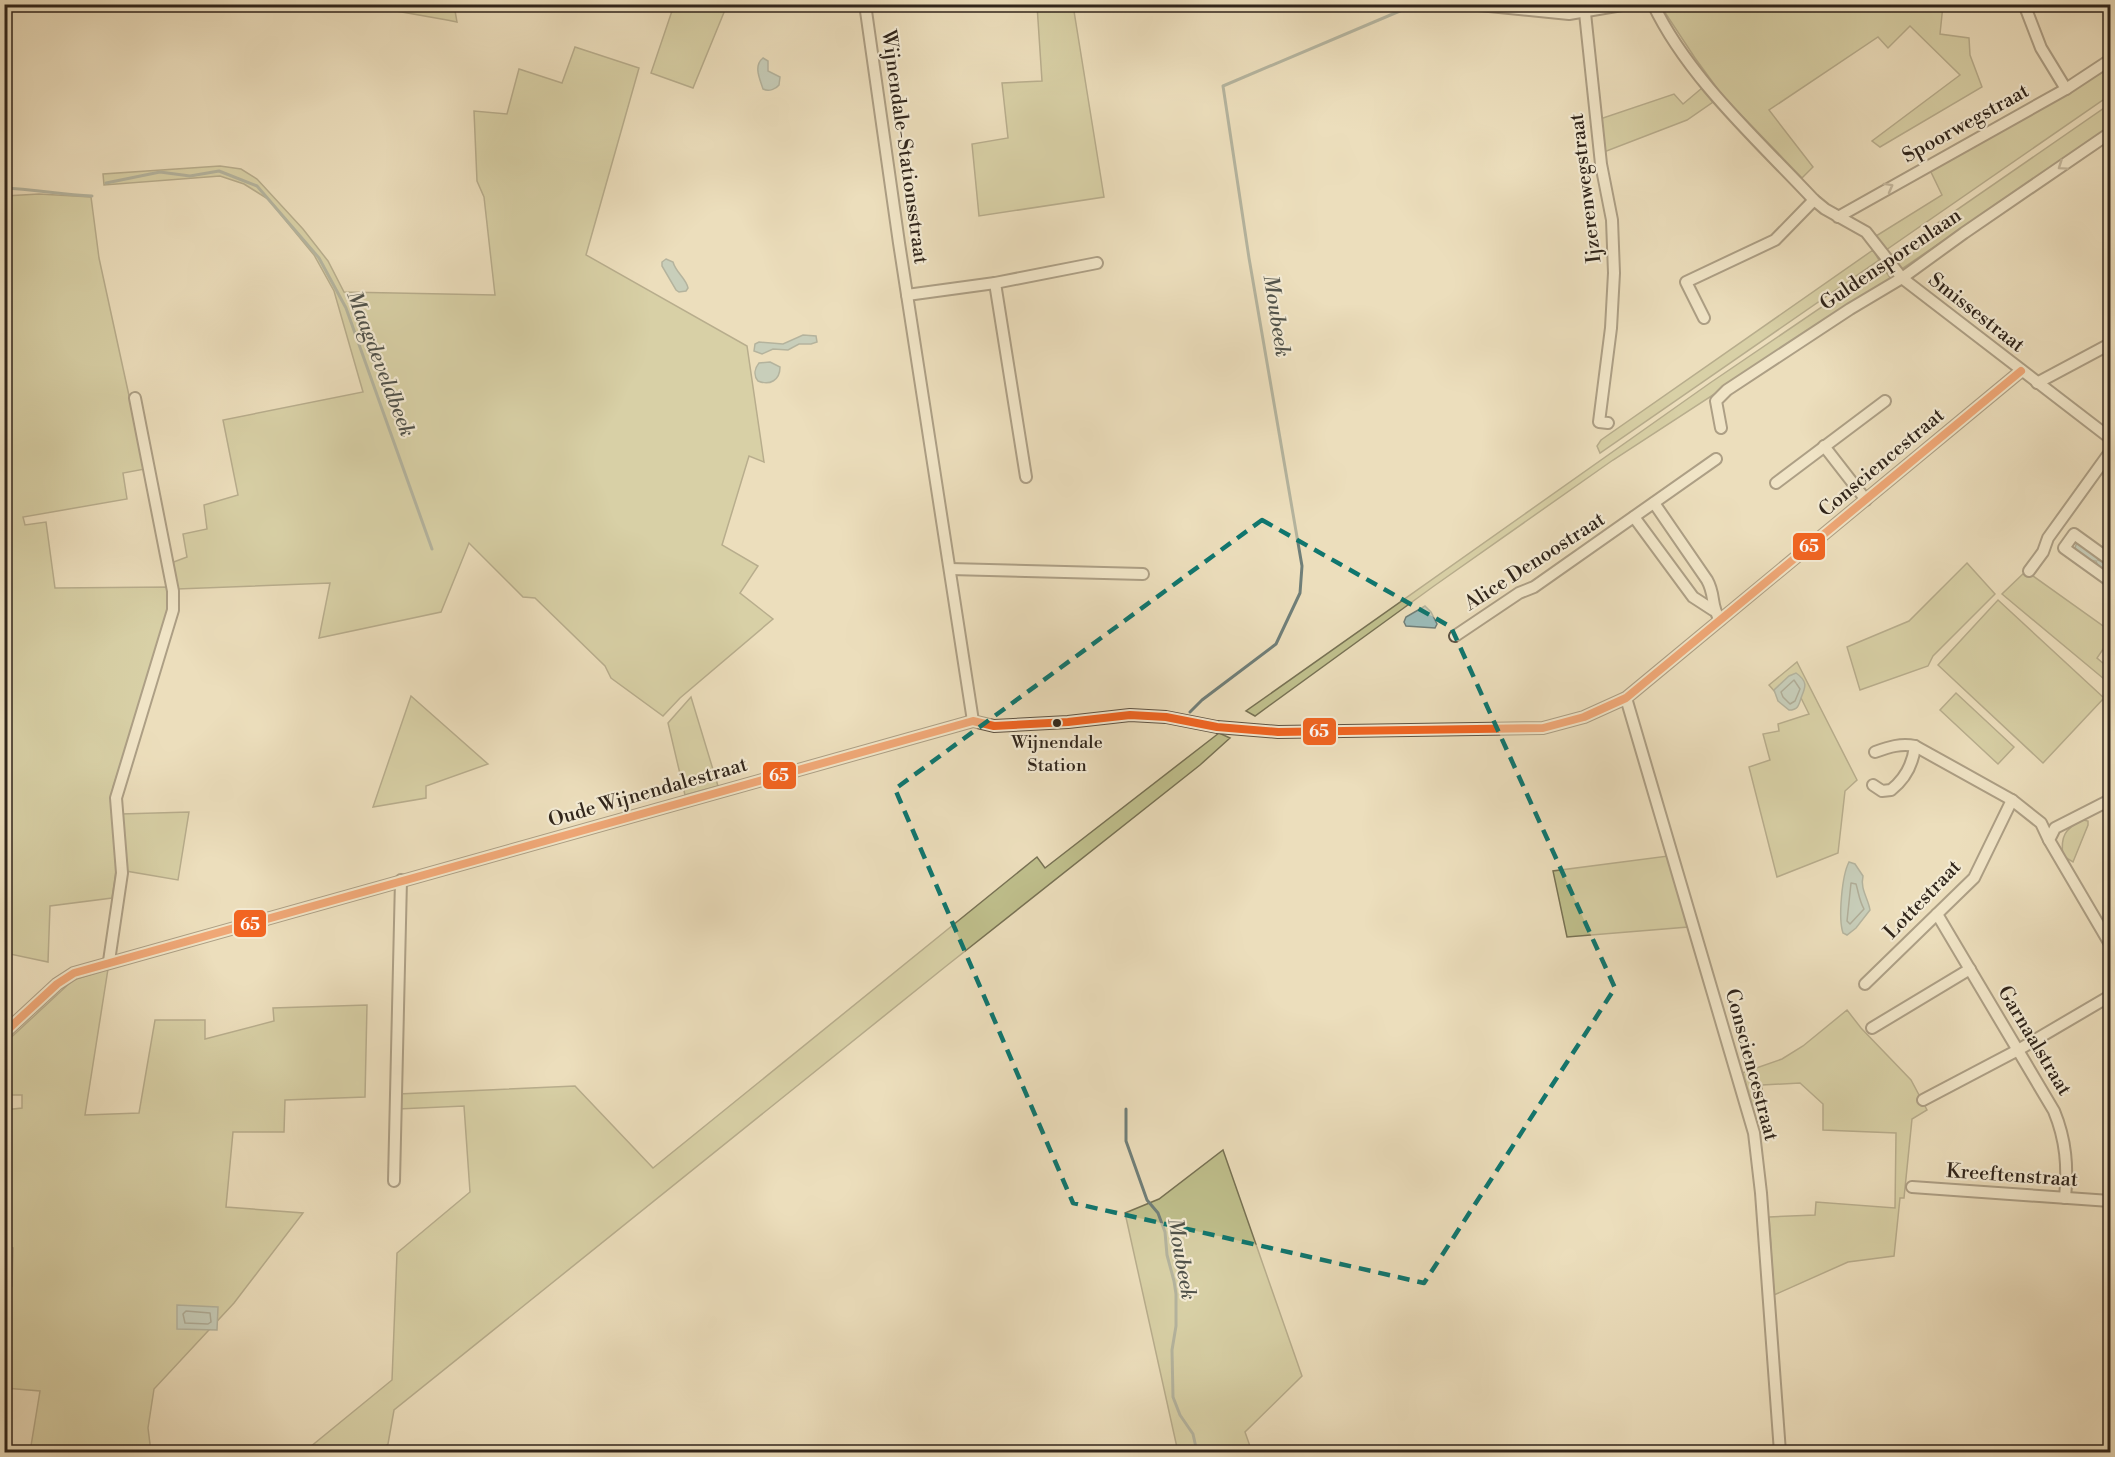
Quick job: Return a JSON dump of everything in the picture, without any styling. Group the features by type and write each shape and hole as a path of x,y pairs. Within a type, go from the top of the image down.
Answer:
{"street":[{"name":"Wijnendale-Stationsstraat","path":"865,4 907,295 973,721"},
{"path":"1469,4 1569,14 1628,4"},
{"name":"Smissestraat","path":"1653,4 1659,18 1703,82 1814,200 1838,217 1866,232 1900,277 2110,438"},
{"path":"2024,4 2041,48 2066,89"},
{"name":"Ijzerenwegstraat","path":"1585,13 1600,164 1612,220 1613,301 1599,422 1608,423"},
{"name":"Spoorwegstraat","path":"1838,217 2066,89 2110,60"},
{"name":"Guldensporenlaan","path":"1721,428 1716,402 1727,390 1900,277 2110,133"},
{"path":"1704,318 1686,282 1774,240 1814,200"},
{"name":"Wijnendale-Stationsstraat","path":"907,295 995,282 1096,263"},
{"path":"995,282 1026,477"},
{"path":"2037,383 2110,344"},
{"name":"Consciencestraat","path":"973,721 994,726 1068,722 1130,715 1166,717 1217,727 1278,732 1543,728 1584,717 1626,698 2022,371"},
{"path":"109,961 122,873 116,798 173,610 173,591 135,398"},
{"path":"1776,483 1885,401"},
{"path":"1824,446 1866,500"},
{"path":"2030,571 2043,552 2048,538 2110,452"},
{"name":"Alice Denoostraat","path":"1455,636 1519,593 1534,587 1716,459"},
{"name":"Alice Denoostraat","path":"1654,503 1714,592 1713,610"},
{"name":"Alice Denoostraat","path":"1634,517 1693,597 1713,610 1720,620"},
{"path":"2110,560 2074,534 2064,548 2110,581"},
{"path":"950,569 1143,574"},
{"name":"Consciencestraat","path":"1626,698 1754,1133 1761,1193 1780,1452"},
{"name":"Oude Wijnendalestraat","path":"4,1033 57,984 74,973 109,961 145,953 973,721"},
{"path":"1875,752 1893,746 1907,744 1916,746 2012,800 2041,823 2110,944"},
{"path":"1873,784 1882,790 1891,790 1901,782 1914,756 1916,746"},
{"name":"Lottestraat","path":"1864,984 1974,878 2012,800"},
{"path":"2049,840 2055,828 2110,800"},
{"path":"394,1181 401,880"},
{"name":"Garnaalstraat","path":"1937,914 2054,1111 2062,1131 2066,1153 2065,1198"},
{"path":"1872,1028 1970,969"},
{"path":"1923,1100 2018,1050 2110,996"},
{"name":"Kreeftenstraat","path":"1912,1187 2110,1201"}],"highlighted area":[{"path":"1262,520 1451,627 1615,988 1424,1283 1073,1203 895,789"}],"green space":[{"path":"1687,4 1943,5 1940,34 1969,38 1970,55 1982,87 1880,147 1872,141 1960,75 1910,26 1888,48 1878,37 1769,110 1813,167 1802,178 1722,95 1664,11"},
{"path":"362,5 454,5 457,22 447,20"},
{"path":"674,5 727,5 693,88 651,73"},
{"path":"1037,5 1073,5 1104,197 979,216 972,144 1008,138 1002,83 1042,81"},
{"path":"575,47 639,68 586,255 747,346 764,462 749,456 722,545 758,566 740,593 773,619 680,698 663,716 611,678 605,666 535,598 523,597 469,543 441,612 319,638 330,583 177,589 171,563 187,557 183,534 207,529 204,505 238,495 223,420 363,392 334,291 314,255 268,199 244,184 220,176 104,185 103,174 220,166 241,169 257,179 303,229 328,261 344,292 495,295 484,197 477,181 474,111 507,114 519,69 562,83"},
{"path":"2110,68 2110,95 1886,250 1876,236 1942,195 1930,170"},
{"path":"1702,88 1713,102 1687,120 1604,152 1600,119 1674,94 1683,104"},
{"path":"2110,104 2110,128 1900,270 1890,256"},
{"path":"39,194 91,197 99,258 145,469 123,473 127,499 23,517 25,525 46,522 55,588 170,587 169,614 113,787 116,865 112,898 50,906 48,962 5,953 5,196"},
{"path":"1873,250 1879,260 1600,453 1597,446 1601,440"},
{"path":"1882,266 1891,279 1613,460 1255,716 1246,711 1710,383"},
{"path":"1967,563 1995,594 1933,656 1928,666 1860,690 1847,647 1909,621"},
{"path":"2026,571 2110,631 2110,639 2097,658 2110,669 2110,684 2002,594"},
{"path":"1998,600 2104,698 2043,763 1938,665"},
{"path":"1797,662 1857,780 1845,791 1838,853 1777,877 1749,767 1770,760 1763,734 1779,731 1778,724 1809,714 1790,676 1775,692 1769,685"},
{"path":"1956,693 2014,747 1998,764 1940,710"},
{"path":"411,696 488,764 426,786 426,798 373,807"},
{"path":"691,697 718,786 685,795 668,723"},
{"path":"1219,733 1230,738 1200,765 394,1410 388,1444 377,1452 304,1452 392,1380 397,1253 470,1192 464,1106 398,1109 398,1094 575,1086 653,1168 1037,857 1045,868"},
{"path":"189,812 178,880 126,871 121,814"},
{"path":"2083,820 2088,821 2088,825 2073,862 2063,856 2063,838 2072,826"},
{"path":"1668,856 1688,927 1567,937 1553,871"},
{"path":"108,969 85,1115 139,1113 155,1020 205,1020 205,1039 274,1021 273,1008 367,1005 365,1097 285,1100 284,1132 233,1132 226,1207 303,1213 234,1303 154,1389 148,1428 151,1452 30,1452 40,1391 5,1388 5,1286 12,1286 13,1248 5,1247 4,1110 22,1108 22,1095 5,1095 5,1043 73,980"},
{"path":"1847,1010 1861,1028 1911,1080 1927,1110 1912,1119 1904,1198 1900,1198 1894,1256 1848,1262 1774,1295 1769,1217 1815,1215 1816,1202 1895,1208 1896,1133 1823,1130 1823,1104 1800,1083 1762,1085 1763,1104 1751,1105 1742,1073 1782,1059 1803,1046"},
{"path":"1223,1150 1302,1376 1245,1432 1252,1452 1178,1452 1125,1213 1159,1199"}],"water":[{"path":"763,58 768,61 768,71 780,77 779,85 772,90 763,89 759,77 758,65"},
{"path":"666,259 673,262 685,281 688,288 686,291 676,290 662,266 662,262"},
{"path":"803,335 816,336 817,342 799,344 788,350 773,349 762,354 754,351 755,344 759,342 783,344"},
{"path":"770,362 780,367 780,372 774,381 766,383 758,381 755,374 759,363"},
{"path":"2077,542 2097,556 2098,560 2110,564 2110,575 2099,569 2096,561 2087,559 2079,553 2075,548"},
{"path":"1425,606 1437,624 1435,628 1406,626 1404,622 1406,617"},
{"path":"1796,673 1803,679 1805,688 1798,707 1789,710 1778,701 1774,690 1789,676"},
{"path":"1849,862 1855,864 1863,876 1863,889 1870,910 1856,928 1847,935 1843,933 1841,907 1844,876"},
{"path":"177,1305 218,1307 217,1330 177,1329"}],"waterway":[{"name":"Moubeek","path":"1190,712 1202,700 1276,644 1300,593 1302,566 1249,258 1223,86 1414,5"},
{"name":"Maagdeveldbeek","path":"106,183 160,172 190,176 219,171 257,186 319,258 346,308 432,549"},
{"name":"Maagdeveldbeek","path":"4,188 92,196"},
{"name":"Moubeek","path":"1126,1109 1126,1141 1147,1200 1158,1213 1165,1232 1167,1255 1176,1294 1176,1326 1172,1350 1173,1397 1180,1415 1193,1434 1197,1452"}],"transit line":[{"name":"65","path":"4,1033 57,984 74,973 973,721 994,726 1068,722 1130,715 1166,717 1217,727 1278,732 1543,728 1584,717 1626,698 2021,371"}],"place":[{"name":"Wijnendale Station","path":"1057,723"}]}
